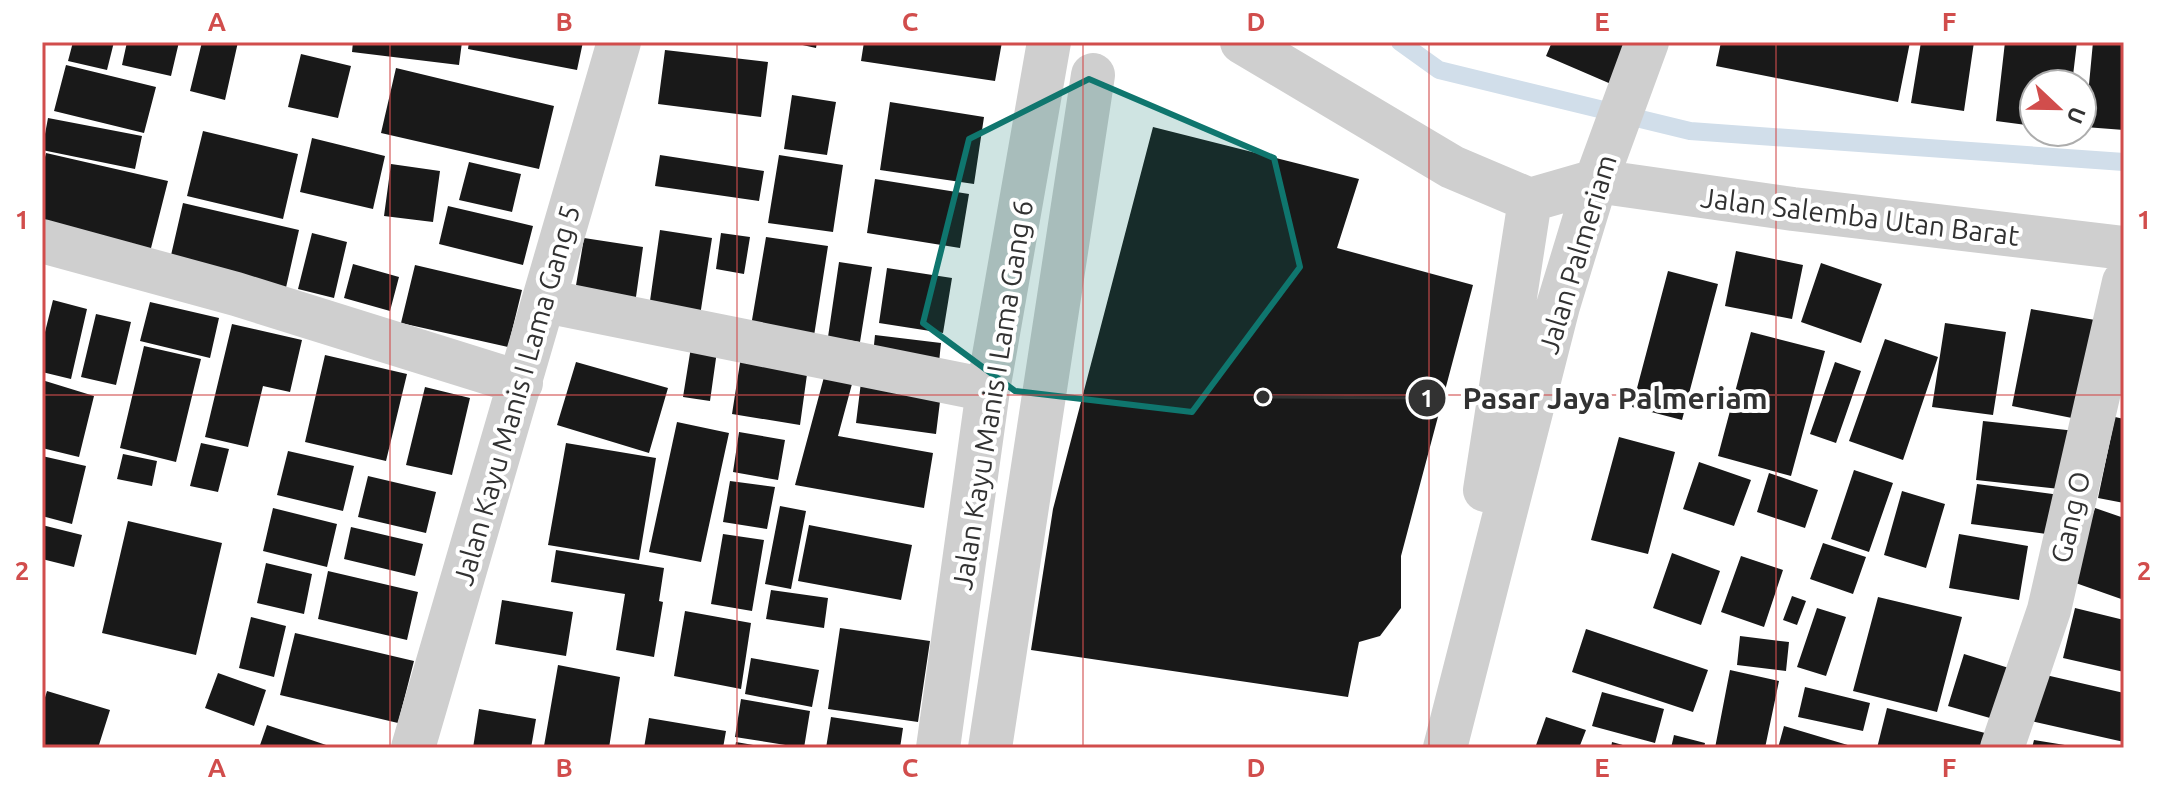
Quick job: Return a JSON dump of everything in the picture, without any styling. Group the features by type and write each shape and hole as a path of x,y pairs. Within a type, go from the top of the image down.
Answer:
{"street":[{"name":"Jalan Kayu Manis I Lama Gang 5","path":"413,748 619,42"},
{"name":"Jalan Kayu Manis I Lama Gang 6","path":"938,748 988,390 1049,42"},
{"path":"1242,42 1452,167 1530,200 1602,168"},
{"name":"Jalan Palmeriam","path":"1445,748 1558,306 1647,42"},
{"path":"990,748 1093,75"},
{"name":"Jalan Salemba Utan Barat","path":"1602,168 1793,209 2124,248"},
{"path":"1411,748 1436,704 1473,564 1530,200"},
{"path":"42,241 250,298 521,383"},
{"name":"Gang O","path":"2002,748 2049,610 2124,282"},
{"path":"545,301 988,390"}],"highlighted area":[{"path":"1089,79 1274,158 1300,267 1192,412 1015,391 923,323 969,139"}],"building":[{"path":"73,42 114,42 107,70 68,61"},
{"path":"127,42 179,42 171,76 122,65"},
{"path":"202,42 238,42 225,100 190,91"},
{"path":"353,42 462,42 459,65 352,52"},
{"path":"469,42 583,42 577,70 468,49"},
{"path":"789,42 817,42 816,48"},
{"path":"864,42 1002,42 995,81 861,61"},
{"path":"1552,42 1639,42 1618,87 1546,56"},
{"path":"1721,42 1910,42 1898,102 1716,66"},
{"path":"1921,42 1974,42 1964,111 1911,103"},
{"path":"2005,42 2077,42 2074,68 2018,68 2018,124 1996,121"},
{"path":"2093,42 2124,42 2124,130 2098,128 2098,68 2091,68"},
{"path":"665,50 768,62 761,117 658,104"},
{"path":"301,54 351,66 338,118 288,107"},
{"path":"66,65 156,87 144,133 54,111"},
{"path":"396,68 554,106 539,169 381,133"},
{"path":"792,95 836,102 827,155 784,149"},
{"path":"890,102 984,117 974,184 880,170"},
{"path":"48,118 142,136 135,169 42,150"},
{"path":"1153,127 1359,179 1337,248 1473,285 1401,556 1401,608 1380,636 1359,642 1348,697 1031,650 1053,509"},
{"path":"203,131 298,154 283,219 187,196"},
{"path":"312,138 385,156 373,209 300,192"},
{"path":"46,153 168,181 148,260 42,236 42,169"},
{"path":"660,155 764,171 759,201 655,186"},
{"path":"779,155 843,165 833,232 768,223"},
{"path":"469,162 521,174 512,212 459,200"},
{"path":"391,164 440,171 433,222 384,216"},
{"path":"875,179 969,194 960,248 867,233"},
{"path":"183,203 299,230 285,292 169,264"},
{"path":"448,206 533,226 523,265 439,244"},
{"path":"660,230 712,238 700,316 649,308"},
{"path":"312,233 347,242 334,298 298,289"},
{"path":"721,233 750,237 744,274 716,269"},
{"path":"766,237 828,246 814,336 751,326"},
{"path":"584,238 643,247 634,311 573,303"},
{"path":"1736,251 1803,265 1792,319 1725,306"},
{"path":"839,262 872,267 860,342 828,337"},
{"path":"1821,263 1882,284 1861,343 1801,322"},
{"path":"353,264 399,277 390,311 344,298"},
{"path":"415,265 522,290 508,347 401,323"},
{"path":"887,268 952,278 943,333 879,323"},
{"path":"1668,271 1718,284 1682,420 1632,407"},
{"path":"53,300 87,309 71,379 42,372 42,344"},
{"path":"150,302 219,318 210,358 140,341"},
{"path":"2031,309 2101,321 2082,420 2012,406"},
{"path":"96,314 131,322 116,385 81,377"},
{"path":"1945,323 2006,332 1993,415 1932,407"},
{"path":"232,324 302,340 290,392 263,386 248,447 205,437"},
{"path":"1751,332 1825,351 1791,476 1718,456"},
{"path":"875,335 941,343 938,372 872,364"},
{"path":"1885,339 1938,357 1903,460 1849,441"},
{"path":"144,346 201,359 176,462 120,448"},
{"path":"691,347 717,351 710,401 683,397"},
{"path":"742,350 809,360 800,425 732,414"},
{"path":"325,355 407,374 386,461 305,442"},
{"path":"576,362 668,388 649,453 557,425"},
{"path":"1835,362 1861,371 1836,443 1810,434"},
{"path":"862,374 942,385 936,434 856,423"},
{"path":"824,377 852,384 838,436 933,453 924,508 795,485"},
{"path":"42,380 94,396 79,457 42,448"},
{"path":"425,387 470,398 452,475 406,465"},
{"path":"2115,417 2124,419 2124,503 2098,498"},
{"path":"1983,421 2076,431 2069,490 1976,480"},
{"path":"677,422 729,433 701,562 649,552"},
{"path":"739,432 785,440 778,480 733,472"},
{"path":"1619,437 1675,452 1648,554 1591,540"},
{"path":"201,443 229,449 218,492 190,486"},
{"path":"566,443 656,458 639,560 548,545"},
{"path":"288,451 354,466 343,511 277,495"},
{"path":"123,454 157,461 152,486 117,479"},
{"path":"42,456 86,466 72,524 42,516"},
{"path":"1699,462 1751,480 1734,526 1683,509"},
{"path":"1854,470 1893,483 1869,552 1831,539"},
{"path":"1769,473 1818,490 1805,528 1757,512"},
{"path":"368,476 436,492 426,533 358,517"},
{"path":"730,481 775,487 767,529 723,522"},
{"path":"1977,484 2060,495 2054,535 1971,524"},
{"path":"1902,491 1945,504 1926,568 1884,555"},
{"path":"780,506 806,511 791,589 765,584"},
{"path":"273,508 337,524 327,567 263,551"},
{"path":"2095,508 2124,518 2124,600 2070,581"},
{"path":"128,521 222,543 196,655 102,633"},
{"path":"42,525 82,535 74,567 42,559"},
{"path":"809,525 912,545 901,600 798,581"},
{"path":"351,527 423,544 415,576 344,559"},
{"path":"723,534 764,540 752,611 711,604"},
{"path":"1959,534 2028,546 2019,600 1949,588"},
{"path":"1823,543 1866,557 1853,594 1810,579"},
{"path":"556,550 664,568 659,601 663,602 654,657 616,650 625,594 551,582"},
{"path":"1672,553 1720,571 1701,625 1653,608"},
{"path":"1741,556 1783,570 1764,627 1721,612"},
{"path":"266,563 312,574 304,614 257,603"},
{"path":"328,571 418,592 407,640 318,619"},
{"path":"771,590 828,598 824,628 766,619"},
{"path":"1792,596 1806,601 1797,625 1783,620"},
{"path":"1878,597 1962,617 1937,712 1853,691"},
{"path":"502,600 573,612 566,656 495,644"},
{"path":"1817,608 1846,617 1826,676 1797,667"},
{"path":"2075,608 2124,620 2124,672 2063,658"},
{"path":"685,611 751,623 741,689 674,676"},
{"path":"251,617 286,626 274,677 239,668"},
{"path":"840,628 930,641 918,722 828,709"},
{"path":"1586,629 1708,670 1693,712 1572,672"},
{"path":"295,633 414,661 398,723 280,695"},
{"path":"1740,636 1789,642 1786,671 1737,665"},
{"path":"1964,654 2012,669 1997,720 1948,706"},
{"path":"751,658 819,670 812,707 745,694"},
{"path":"558,665 620,677 609,748 544,746"},
{"path":"1730,670 1779,681 1765,748 1715,748"},
{"path":"218,673 266,690 254,726 205,708"},
{"path":"2037,673 2124,693 2124,742 2026,720"},
{"path":"1805,687 1870,703 1863,731 1798,717"},
{"path":"47,691 110,710 98,748 42,748 42,707"},
{"path":"1602,692 1664,709 1655,743 1592,726"},
{"path":"741,699 810,711 804,748 735,737"},
{"path":"1887,708 1993,735 1989,748 1877,748"},
{"path":"479,709 536,719 531,748 473,748"},
{"path":"831,717 903,728 900,748 826,748"},
{"path":"1546,717 1586,730 1579,748 1535,748"},
{"path":"649,718 726,731 723,748 644,748"},
{"path":"267,725 332,747 332,748 259,748"},
{"path":"1784,726 1851,746 1778,748"},
{"path":"1674,735 1705,743 1704,748 1671,748"},
{"path":"2034,740 2071,746 2071,748 2032,748"},
{"path":"736,742 759,746 759,748 735,748"},
{"path":"1612,742 1630,747 1630,748 1611,748"}],"waterway":[{"path":"1400,42 1439,70 1690,131 2124,162"}],"place":[{"name":"Pasar Jaya Palmeriam","path":"1263,397"}]}
